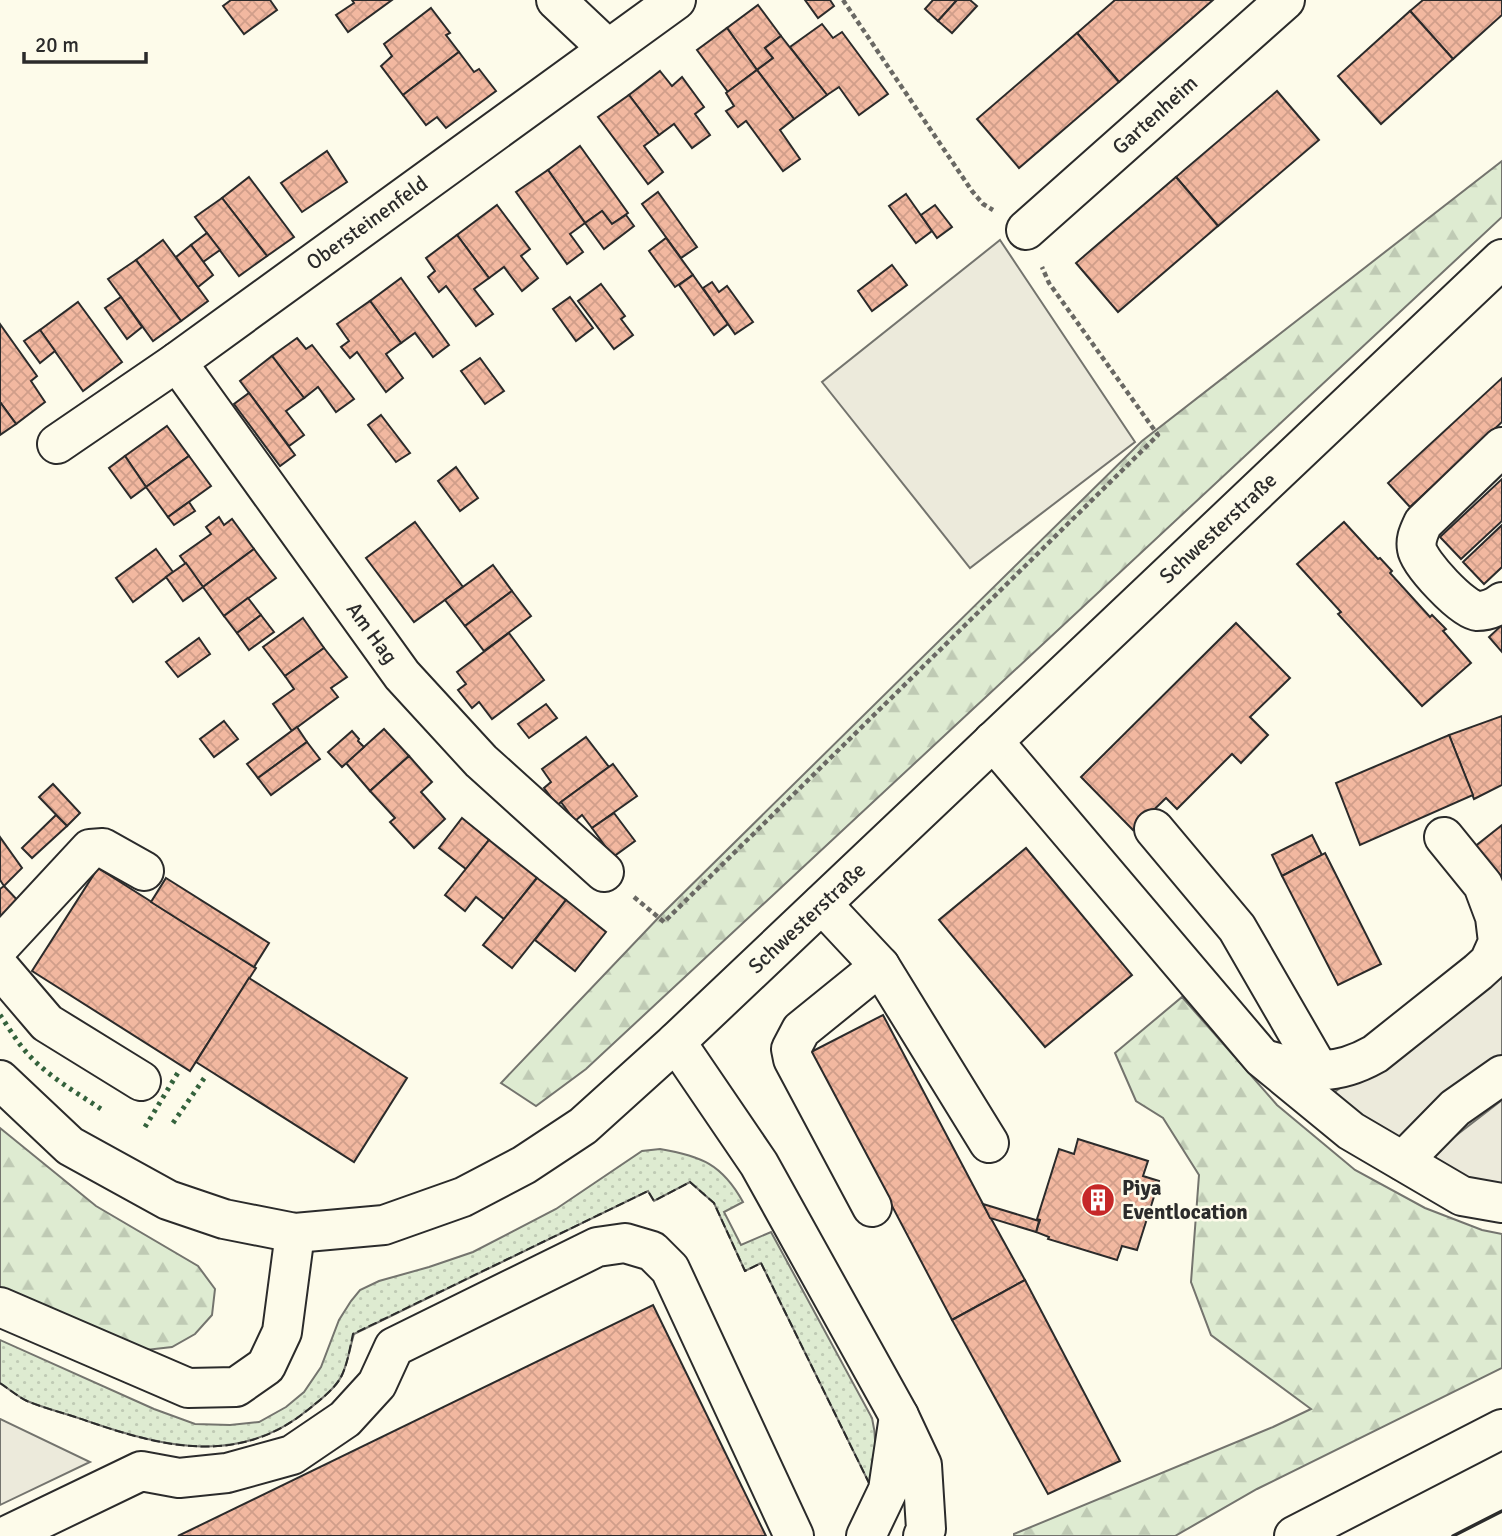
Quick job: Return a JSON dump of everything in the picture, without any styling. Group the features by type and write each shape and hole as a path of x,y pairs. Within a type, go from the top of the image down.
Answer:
{"main road":[{"path":"556,0 608,49"},
{"name":"Obersteinenfeld","path":"57,444 177,362 676,0"},
{"name":"Gartenheim","path":"1026,230 1285,0"},
{"name":"Schwesterstraße","path":"0,1080 70,1146 168,1200 224,1219 295,1233 384,1225 463,1197 524,1164 583,1126 676,1042 1502,259"},
{"name":"Am Hag","path":"177,362 402,675 481,761 604,872"},
{"path":"1502,447 1423,523 1416,537 1417,551 1424,564 1463,606 1475,611 1489,610 1502,602"},
{"path":"993,741 1262,1058 1351,1130 1462,1196 1502,1203"},
{"path":"1154,829 1237,928 1319,1070"},
{"path":"1262,1058 1295,1068 1319,1070 1341,1069 1357,1064 1375,1054 1489,962 1497,942 1495,917 1483,885 1444,837"},
{"path":"0,946 90,849 103,848 144,871"},
{"path":"822,904 880,966 989,1143"},
{"path":"872,1207 793,1059 792,1049 801,1030 880,966"},
{"path":"0,968 47,1023 141,1081"},
{"path":"676,1042 759,1164 899,1416 922,1465 926,1529 923,1536"},
{"path":"1403,1161 1455,1108 1502,1074"},
{"path":"0,1307 188,1388 236,1387 266,1366 282,1332 295,1233"},
{"path":"6,1536 141,1471 179,1478 227,1473 292,1455 345,1419 377,1384 394,1347 597,1247 625,1243 652,1251 670,1269 794,1536"},
{"path":"866,1536 888,1490 899,1416"},
{"path":"1294,1536 1502,1429"}],"path":[{"path":"604,872 664,922 1158,435 1049,283 1026,230 983,204 972,191 843,0"}],"green space":[{"path":"1502,161 1502,217 586,1069 536,1106 501,1083 661,915 1142,441"},
{"path":"1182,997 1277,1105 1355,1170 1425,1208 1482,1230 1502,1234 1502,1368 1257,1489 1175,1536 1014,1536 1311,1409 1211,1335 1191,1282 1199,1175 1163,1118 1136,1101 1115,1053"},
{"path":"0,1128 96,1206 198,1266 215,1289 212,1315 195,1334 172,1347 146,1350 0,1293"},
{"path":"660,1149 699,1159 727,1179 743,1202 724,1212 741,1245 771,1232 872,1418 875,1451 869,1483 761,1263 745,1271 714,1203 690,1182 654,1201 648,1191 354,1334 344,1370 332,1389 283,1427 256,1439 229,1445 202,1446 145,1439 34,1404 0,1383 0,1340 154,1409 195,1424 259,1422 286,1407 304,1392 321,1367 339,1320 360,1290 379,1281 473,1252 556,1209 642,1151"}],"shaded area":[{"path":"1000,240 1135,442 970,568 822,382"},
{"path":"1502,967 1502,1079 1402,1149 1328,1097"},
{"path":"1502,1100 1502,1196 1423,1161"},
{"path":"0,1419 90,1462 0,1505"}],"building":[{"path":"231,0 270,0 277,10 244,34 223,6"},
{"path":"352,0 392,0 348,32 336,15 354,3"},
{"path":"805,0 830,0 834,6 818,18"},
{"path":"933,0 957,0 938,21 925,9"},
{"path":"957,0 970,0 977,6 952,33 938,21"},
{"path":"1115,0 1213,0 1119,82 1077,33"},
{"path":"1423,0 1502,0 1502,15 1453,59 1410,11"},
{"path":"758,5 781,36 765,48 773,58 757,70 727,28"},
{"path":"431,8 450,33 446,35 459,52 403,95 381,66 392,56 384,44"},
{"path":"1410,11 1453,59 1381,124 1338,76"},
{"path":"822,24 833,38 842,32 888,94 859,115 839,87 827,95 790,47"},
{"path":"727,28 757,70 728,92 697,50"},
{"path":"1077,33 1119,82 1019,168 977,119"},
{"path":"781,36 827,95 794,119 757,70 773,58 765,48"},
{"path":"459,52 474,72 479,69 496,91 446,128 437,117 426,125 403,95"},
{"path":"757,70 794,119 780,130 800,159 783,171 746,121 738,127 726,111 734,106 726,93"},
{"path":"660,71 672,86 682,77 704,107 695,114 710,135 692,148 674,124 659,135 629,95"},
{"path":"1277,91 1319,140 1218,226 1176,177"},
{"path":"629,95 659,135 644,146 663,172 648,184 598,117"},
{"path":"580,146 628,213 612,224 602,211 585,223 548,170"},
{"path":"327,151 347,182 302,212 281,183"},
{"path":"548,170 585,223 570,234 583,252 567,264 516,192"},
{"path":"249,177 294,237 267,256 222,198"},
{"path":"1176,177 1218,226 1118,312 1076,263"},
{"path":"658,192 697,247 681,258 642,204"},
{"path":"906,194 932,231 916,243 889,206"},
{"path":"222,198 267,256 239,276 195,217"},
{"path":"497,205 530,249 521,256 538,278 522,291 504,267 489,278 457,235"},
{"path":"935,205 952,227 937,238 921,215"},
{"path":"602,211 612,224 626,215 634,226 604,249 585,223"},
{"path":"207,233 220,250 203,262 191,245"},
{"path":"457,235 489,278 474,289 493,314 476,326 446,286 439,292 428,277 435,271 426,258"},
{"path":"666,238 693,275 675,287 649,251"},
{"path":"163,240 208,301 181,321 136,260"},
{"path":"191,245 213,275 198,287 176,257"},
{"path":"136,260 181,321 153,341 108,279"},
{"path":"892,265 907,285 872,311 858,291"},
{"path":"693,275 728,324 714,335 679,285"},
{"path":"401,278 449,345 433,357 415,333 401,343 370,301"},
{"path":"712,282 719,292 727,286 753,322 735,334 703,288"},
{"path":"601,284 625,316 621,319 633,335 614,349 578,301"},
{"path":"121,297 142,327 127,339 105,308"},
{"path":"570,297 593,328 576,341 553,309"},
{"path":"370,301 401,343 386,354 403,378 386,392 357,352 350,358 341,347 349,341 337,324"},
{"path":"78,302 122,362 83,391 40,330"},
{"path":"0,324 37,376 31,381 45,402 16,424 0,402"},
{"path":"40,330 55,351 40,363 24,341"},
{"path":"297,338 306,349 312,345 354,399 336,412 318,387 304,398 272,356"},
{"path":"272,356 304,398 286,411 304,435 289,446 240,381"},
{"path":"480,358 504,391 485,404 461,371"},
{"path":"1502,378 1502,422 1410,507 1388,483"},
{"path":"249,393 295,455 280,466 234,404"},
{"path":"0,402 16,424 0,435"},
{"path":"381,415 410,453 396,462 368,425"},
{"path":"167,426 189,456 146,487 125,456"},
{"path":"125,456 146,487 131,498 109,468"},
{"path":"189,456 211,486 168,517 146,487"},
{"path":"456,467 478,498 460,511 438,481"},
{"path":"1502,479 1502,521 1461,559 1440,537"},
{"path":"189,502 195,511 174,525 168,517"},
{"path":"219,517 224,525 232,519 254,549 203,587 180,556 211,534 206,527"},
{"path":"415,522 463,587 414,622 366,558"},
{"path":"1344,522 1392,571 1390,573 1430,617 1432,615 1446,629 1443,631 1471,663 1422,706 1338,614 1341,612 1297,564"},
{"path":"1502,525 1502,567 1484,584 1463,562"},
{"path":"156,549 173,572 133,602 116,578"},
{"path":"254,549 276,578 224,616 203,587"},
{"path":"186,563 203,587 183,601 166,577"},
{"path":"493,565 512,591 465,626 445,600"},
{"path":"512,591 531,616 484,651 465,626"},
{"path":"248,598 261,615 237,633 224,616"},
{"path":"261,615 274,632 249,650 237,633"},
{"path":"303,618 324,648 285,676 263,647"},
{"path":"1236,623 1290,678 1250,717 1268,735 1241,763 1232,754 1177,809 1166,798 1133,830 1081,777"},
{"path":"1502,625 1502,652 1489,637"},
{"path":"509,633 544,680 492,719 479,702 472,708 458,690 466,684 457,672"},
{"path":"199,638 210,654 178,677 166,662"},
{"path":"324,648 347,677 331,688 338,697 292,731 273,704 294,689 285,676"},
{"path":"546,704 557,718 529,738 518,724"},
{"path":"1502,716 1502,785 1474,799 1449,735"},
{"path":"224,721 238,739 214,757 200,739"},
{"path":"297,727 307,742 258,778 247,764"},
{"path":"384,729 409,756 370,791 346,763"},
{"path":"352,731 364,747 342,767 328,752"},
{"path":"1449,735 1473,795 1360,845 1336,783"},
{"path":"586,737 609,767 557,805 544,788 551,782 542,769"},
{"path":"307,742 320,759 271,795 258,778"},
{"path":"409,756 432,782 421,792 445,819 414,848 390,822 395,818 370,791"},
{"path":"613,764 637,796 592,828 582,815 575,821 561,802"},
{"path":"53,784 80,813 67,826 39,797"},
{"path":"614,813 635,841 613,857 592,828"},
{"path":"56,815 67,826 32,858 22,848"},
{"path":"462,818 489,840 466,869 439,848"},
{"path":"1502,825 1502,884 1473,848"},
{"path":"1312,835 1322,855 1282,876 1272,855"},
{"path":"0,837 22,868 4,886 0,880"},
{"path":"489,840 537,878 504,919 476,897 465,911 445,895"},
{"path":"1026,848 1132,975 1045,1047 939,920"},
{"path":"1325,853 1381,964 1338,985 1282,876"},
{"path":"98,868 256,968 190,1071 32,971"},
{"path":"166,878 269,943 254,967 151,902"},
{"path":"537,878 566,900 512,968 483,945"},
{"path":"4,886 21,904 0,924 0,889"},
{"path":"566,900 606,932 575,971 535,940"},
{"path":"249,978 407,1078 354,1162 196,1062"},
{"path":"883,1015 1025,1280 952,1320 811,1052"},
{"name":"Piya Eventlocation","path":"1078,1139 1148,1161 1143,1176 1159,1181 1137,1250 1122,1246 1117,1260 1048,1239 1049,1237 1036,1232 1040,1220 1037,1219 1059,1149 1074,1154"},
{"path":"983,1204 1039,1221 1036,1232 990,1218"},
{"path":"1025,1280 1120,1461 1048,1494 952,1320"},
{"path":"653,1305 766,1536 178,1536"}],"hedge":[{"path":"0,1015 30,1057 60,1082 104,1111"},
{"path":"145,1127 179,1071"},
{"path":"173,1123 205,1077"}],"fence":[{"path":"0,1383 34,1404 145,1439 201,1446 229,1445 256,1439 283,1427 332,1389 344,1370 353,1334 648,1191 654,1201 690,1182 714,1203 745,1271 761,1263 869,1483"}],"wall":[{"path":"1453,1536 1502,1511"}],"place":[{"name":"Piya Eventlocation","path":"1098,1200"}]}
